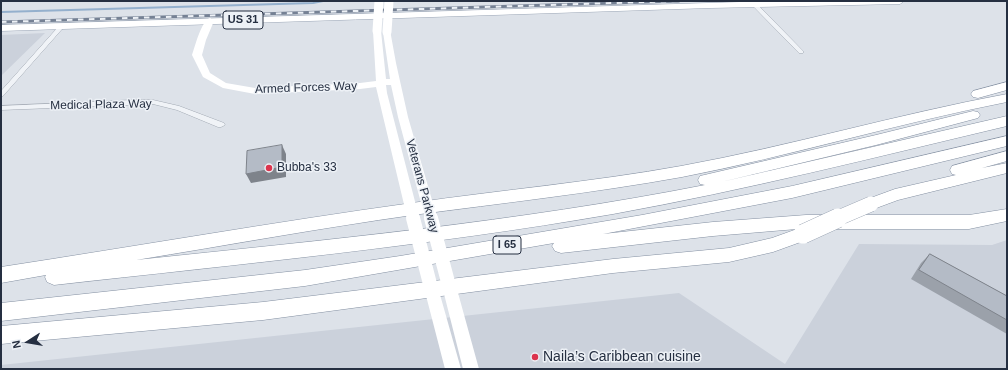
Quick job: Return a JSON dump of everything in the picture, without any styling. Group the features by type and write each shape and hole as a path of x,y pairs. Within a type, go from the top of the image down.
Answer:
{"highway":[{"path":"747,158 869,120 1007,86"},
{"path":"1,275 602,185 747,158 944,110 1007,98"},
{"path":"500,224 699,182 853,146 1007,105"},
{"name":"I 65","path":"1,283 337,246 500,224 688,194 757,181 1007,121"},
{"name":"I 65","path":"1,312 305,278 642,222 792,192 1007,141"},
{"path":"1,336 263,311 440,286 614,266 729,255 773,245 803,234 937,177 1007,156"},
{"path":"895,195 1007,168"},
{"path":"400,263 714,229 806,222 969,222 1007,215"}],"main road":[{"name":"Veterans Parkway","path":"379,1 382,31 381,83 387,115 421,212"},
{"name":"Veterans Parkway","path":"389,1 382,31 388,47 421,212 440,286 453,369"},
{"name":"US 31","path":"1,28 754,4 900,1"},
{"name":"Armed Forces Way","path":"210,21 201,40 197,55 206,75 223,85 255,91 307,89 395,81"},
{"name":"Veterans Parkway","path":"440,286 471,369"}],"street":[{"path":"754,4 801,52"},
{"path":"1,95 61,27"},
{"name":"Medical Plaza Way","path":"1,108 153,102 180,108 221,125"}],"shaded area":[{"path":"45,33 1,76 1,35"},
{"path":"1007,240 1007,369 1,369 1,365 679,293 785,364 859,244 992,245"}],"building":[{"path":"282,145 282,167 246,174 247,151"},
{"path":"930,254 1007,296 1007,320 919,270"}],"waterway":[{"path":"1,12 313,3 323,1"}],"railway":[{"path":"1,22 679,1"}],"place":[{"name":"Bubba's 33","path":"269,168"},
{"name":"Naila’s Caribbean cuisine","path":"535,357"}]}
